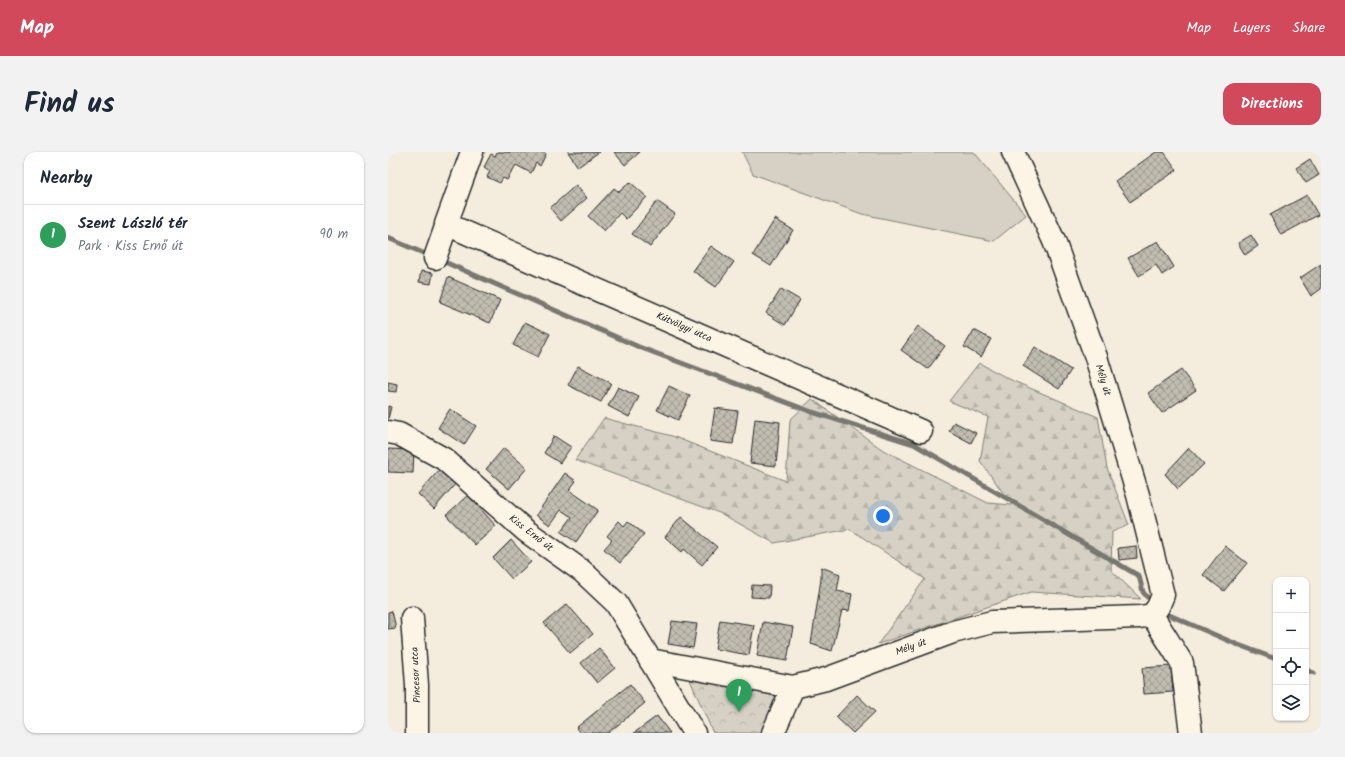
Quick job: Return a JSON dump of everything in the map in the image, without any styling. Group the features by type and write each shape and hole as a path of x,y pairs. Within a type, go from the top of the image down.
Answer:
{"street":[{"path":"434,258 472,152"},
{"name":"Mély út","path":"793,687 826,679 953,632 992,622 1030,619 1120,618 1152,615 1158,607 1163,595 1138,495 1096,357 1054,241 1013,152"},
{"name":"Kútvölgyi utca","path":"447,224 921,431"},
{"name":"Kiss Ernő út","path":"388,432 399,434 444,459 526,531 582,570 616,603 694,733"},
{"path":"1152,615 1182,663 1191,733"},
{"name":"Pincesor utca","path":"412,618 417,685 418,733"},
{"path":"650,660 793,687 773,733"}],"green space":[{"path":"742,152 974,152 1026,215 994,241 862,214 753,174"},
{"path":"979,363 1011,380 1098,417 1107,468 1129,525 1112,532 1111,570 1141,599 1031,592 878,644 925,579 850,529 774,543 722,514 575,460 604,418 672,436 786,481 790,420 812,399 883,450 988,503 1012,505 980,461 988,417 949,401"},
{"path":"690,680 776,693 772,733 713,733"}],"building":[{"path":"497,152 543,152 546,154 540,166 536,163 531,173 516,165 507,180 503,178 500,183 487,177 490,171 484,167 491,154 495,156"},
{"path":"568,152 599,152 578,167"},
{"path":"614,152 640,152 625,165"},
{"path":"1156,152 1164,152 1177,170 1130,202 1115,181"},
{"path":"1310,159 1319,175 1306,183 1296,168"},
{"path":"630,182 647,197 626,219 620,213 604,231 588,216 614,188 619,192"},
{"path":"576,185 587,198 561,221 550,208"},
{"path":"1307,195 1318,215 1281,235 1270,215"},
{"path":"657,201 675,214 650,247 632,234"},
{"path":"775,219 793,230 771,266 753,255"},
{"path":"1251,235 1258,246 1245,255 1238,243"},
{"path":"1158,241 1174,267 1162,275 1156,265 1139,276 1128,258"},
{"path":"711,246 734,262 716,287 693,271"},
{"path":"1321,264 1321,289 1311,296 1300,278"},
{"path":"421,271 433,273 431,284 419,282"},
{"path":"448,277 500,300 490,323 440,302"},
{"path":"781,289 800,300 785,325 766,313"},
{"path":"525,322 550,334 538,357 513,345"},
{"path":"918,326 945,346 928,369 901,350"},
{"path":"974,330 991,339 981,357 964,347"},
{"path":"1035,347 1071,370 1059,389 1023,366"},
{"path":"578,366 611,383 601,402 568,385"},
{"path":"1181,370 1196,390 1162,413 1148,393"},
{"path":"388,382 397,384 396,392 388,391"},
{"path":"669,386 690,396 678,420 657,410"},
{"path":"618,387 639,397 629,417 608,406"},
{"path":"388,406 391,407 388,419"},
{"path":"715,408 738,411 733,444 710,441"},
{"path":"450,409 476,426 464,445 438,428"},
{"path":"755,419 780,422 776,466 750,463"},
{"path":"954,422 976,433 971,443 949,431"},
{"path":"554,436 571,447 560,463 544,453"},
{"path":"504,448 527,468 509,489 486,469"},
{"path":"1189,448 1204,464 1178,489 1165,474"},
{"path":"388,449 414,450 413,473 388,472"},
{"path":"440,469 456,483 434,509 418,494"},
{"path":"565,473 576,481 569,490 598,510 576,542 561,532 572,517 561,510 550,525 536,515"},
{"path":"468,495 496,526 475,545 446,515"},
{"path":"681,517 717,547 702,565 684,549 682,552 665,537"},
{"path":"619,521 624,526 628,521 644,534 620,563 604,549 612,540 607,536"},
{"path":"511,540 531,562 512,579 493,558"},
{"path":"1136,546 1137,558 1119,560 1118,548"},
{"path":"1225,546 1247,563 1224,591 1203,575"},
{"path":"821,567 840,574 837,591 852,594 849,611 842,610 832,651 811,644 821,579"},
{"path":"752,585 770,586 769,598 751,597"},
{"path":"567,604 593,634 570,653 544,623"},
{"path":"392,611 396,628 388,629 388,612"},
{"path":"720,620 754,625 749,655 715,649"},
{"path":"672,621 697,624 693,648 668,644"},
{"path":"763,622 793,627 787,661 757,656"},
{"path":"599,648 615,668 597,683 581,663"},
{"path":"1171,666 1173,692 1144,694 1142,668"},
{"path":"630,684 645,703 608,733 580,733 576,728"},
{"path":"857,695 875,712 853,733 836,717"},
{"path":"657,716 670,733 634,733"}],"waterway":[{"path":"388,238 430,256"},
{"path":"440,260 639,347 812,412 914,444 1139,576 1143,592 1147,597"},
{"path":"1167,614 1236,644 1273,658"},
{"path":"1309,671 1314,673"}],"place":[{"name":"Szent László tér","path":"739,712"}]}
